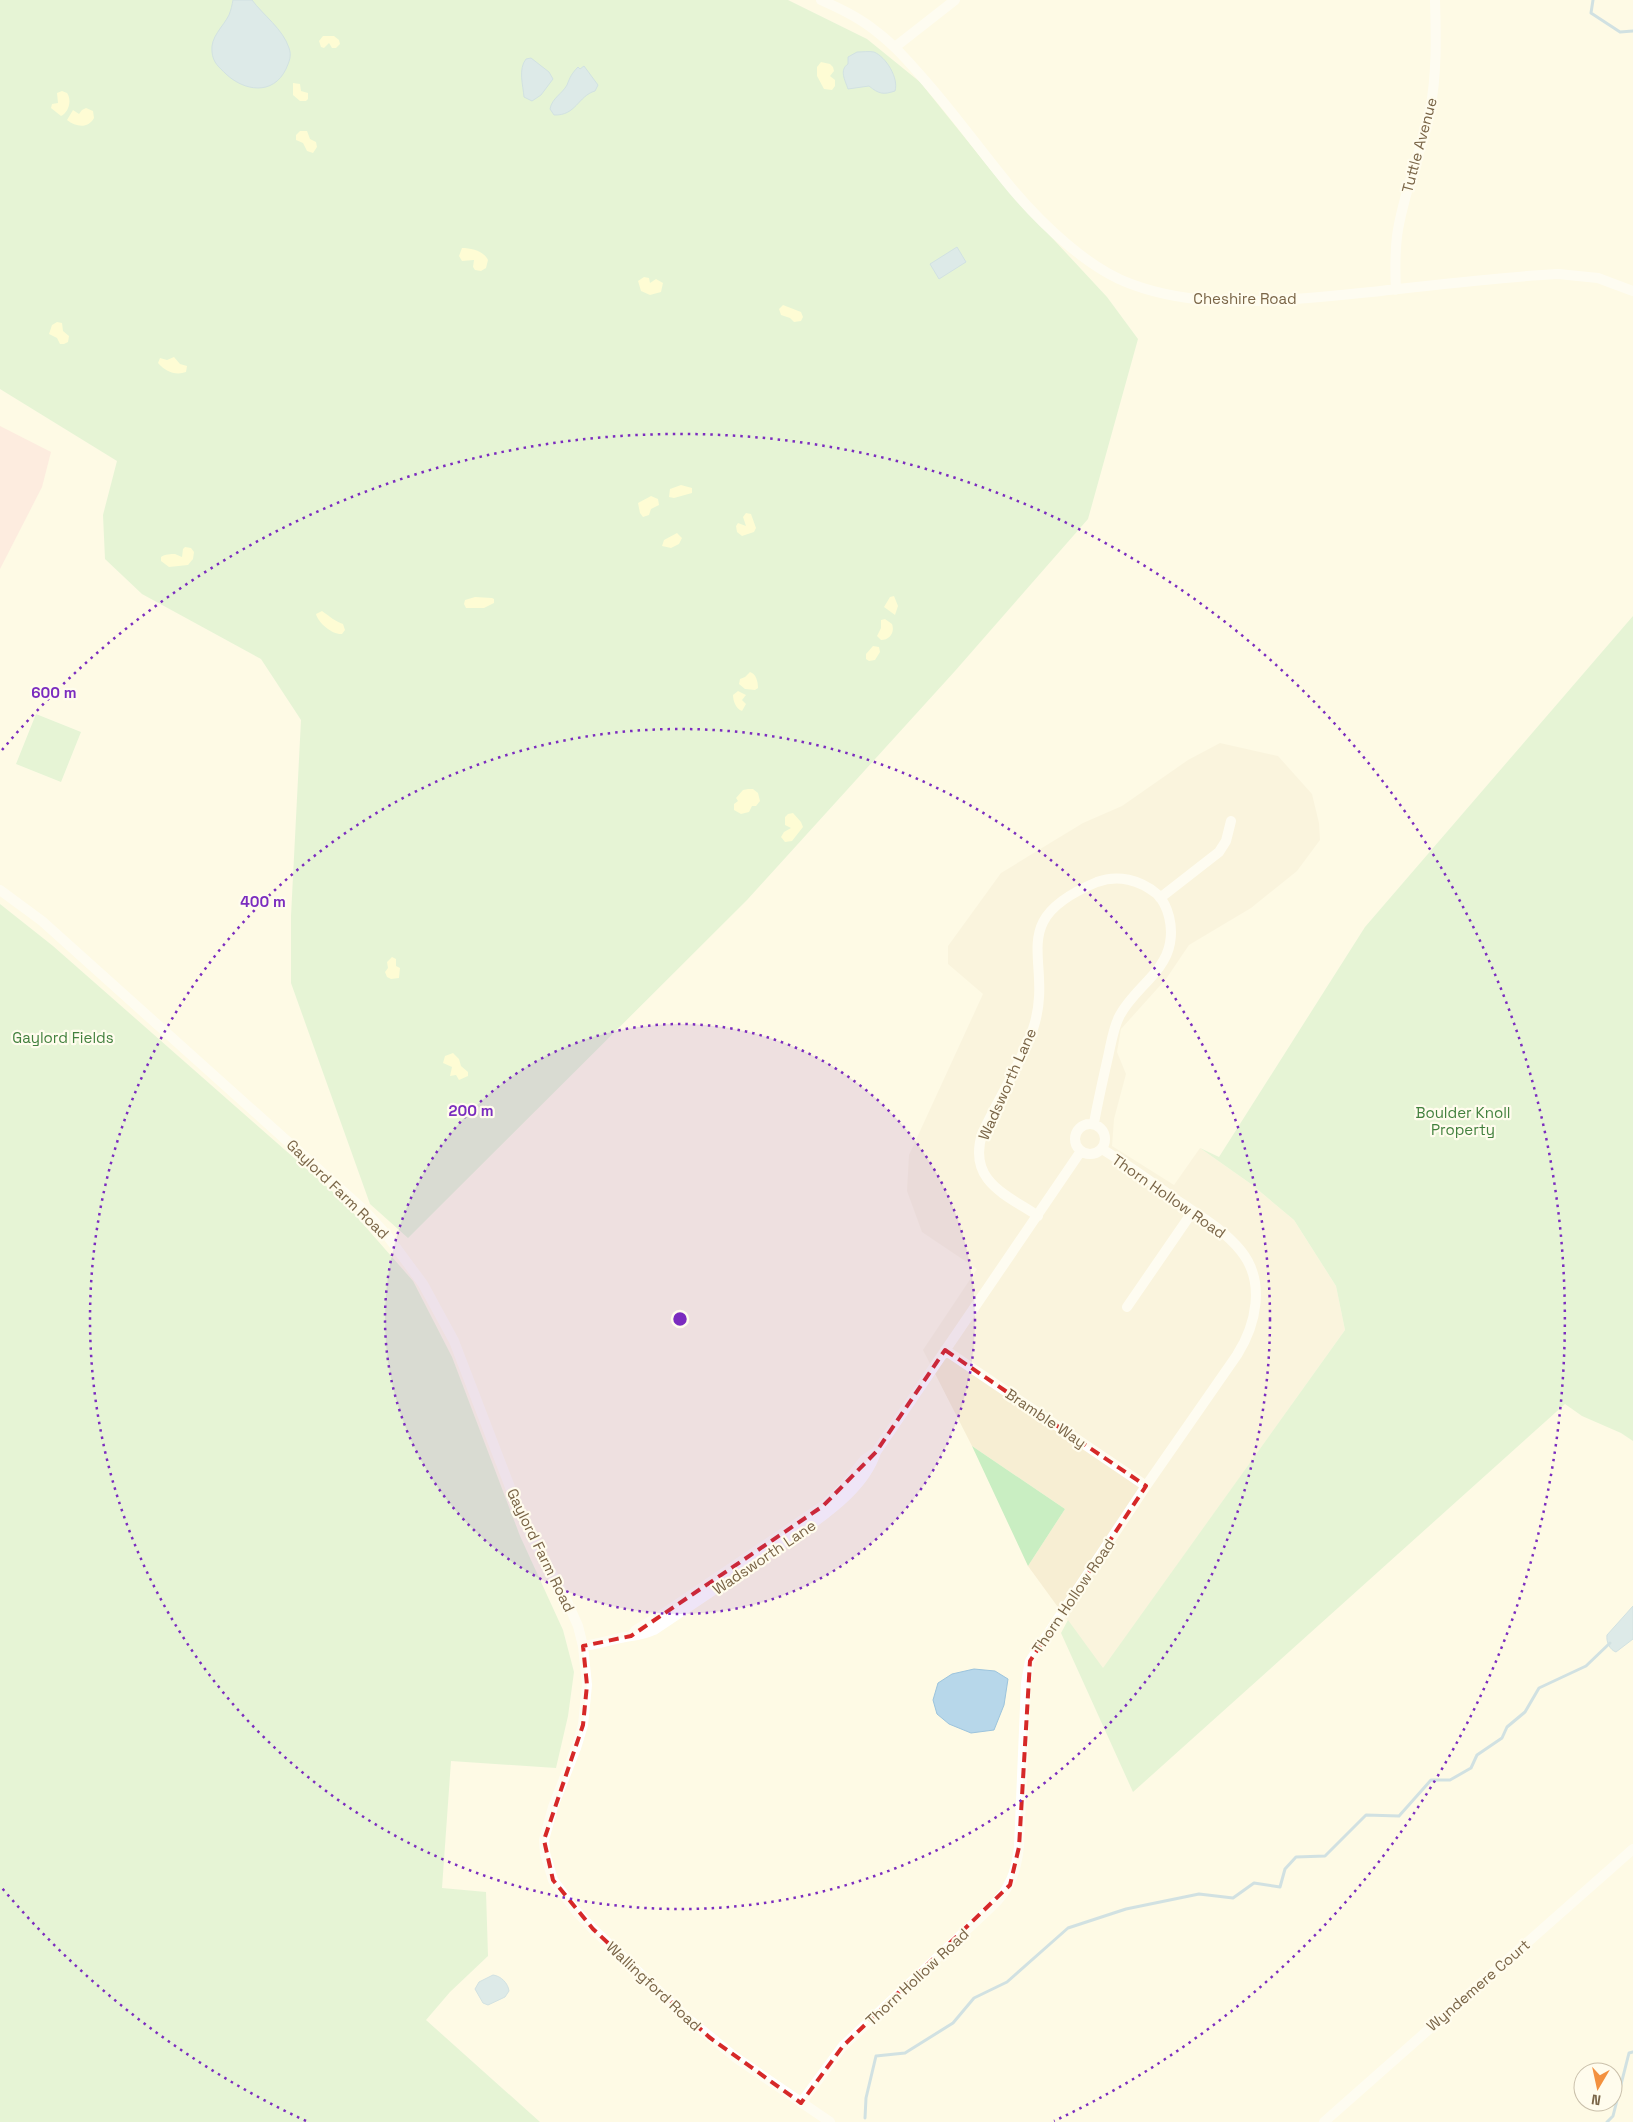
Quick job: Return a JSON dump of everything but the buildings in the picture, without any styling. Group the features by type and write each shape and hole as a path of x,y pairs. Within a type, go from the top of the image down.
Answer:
{"street":[{"name":"Cheshire Road","path":"821,0 859,19 896,47 959,121 1014,192 1039,219 1081,254 1118,279 1164,294 1218,300 1302,299 1558,274 1598,278 1633,291"},
{"path":"896,47 955,0"},
{"name":"Tuttle Avenue","path":"1396,290 1395,257 1398,230 1434,86 1436,53 1435,0"},
{"path":"1094,1123 1112,1038 1119,1017 1134,996 1162,964 1169,948 1171,926 1167,908 1160,898 1219,852 1226,841 1231,821"},
{"name":"Wadsworth Lane","path":"1038,1216 987,1180 982,1172 978,1156 978,1145 1027,1044 1033,1027 1039,1002 1036,953 1040,928 1048,914 1061,901 1104,879 1128,879 1150,889 1160,898"},
{"name":"Gaylord Farm Road","path":"0,890 42,921 365,1211 402,1254 423,1284 454,1341 513,1495 530,1534 566,1599 578,1626 583,1646 587,1685 582,1725 576,1748 553,1806"},
{"path":"1094,1123 1102,1129 1105,1133 1105,1143 1102,1149 1090,1154 1081,1151 1075,1144 1075,1134 1080,1126 1094,1123"},
{"name":"Thorn Hollow Road","path":"801,2103 843,2046 1003,1896 1010,1885 1016,1867 1019,1847 1026,1683 1030,1661 1146,1486 1237,1355 1247,1339 1254,1320 1256,1291 1246,1258 1223,1233 1102,1149"},
{"name":"Wadsworth Lane","path":"583,1646 601,1644 631,1636 641,1636 674,1618 830,1511 850,1491 872,1464 876,1452 1081,1151"},
{"path":"1127,1307 1193,1211"},
{"name":"Bramble Way","path":"945,1350 1146,1486"},
{"name":"Wallingford Road","path":"553,1806 544,1840 547,1866 553,1880 577,1912 698,2027 735,2057 830,2122"},
{"name":"Wyndemere Court","path":"1324,2122 1633,1849"}],"highlighted area":[{"path":"945,1350 1146,1486 1030,1661 1019,1847 1010,1885 843,2046 801,2103 709,2037 593,1929 553,1880 544,1840 583,1725 587,1685 583,1646 631,1636 823,1506 876,1452"}],"shaded area":[{"path":"0,426 51,452 42,487 0,569"},
{"path":"1220,743 1278,756 1312,794 1319,823 1320,840 1297,871 1251,908 1189,945 1166,979 1121,1029 1117,1052 1126,1074 1114,1119 1112,1146 1174,1185 1200,1148 1251,1184 1294,1220 1336,1286 1345,1330 1103,1669 1028,1566 1065,1509 972,1446 923,1350 977,1269 922,1232 907,1191 909,1155 983,994 948,964 948,946 1001,873 1083,823 1122,806 1188,760"}],"green space":[{"path":"0,0 788,0 867,39 920,82 1003,185 1107,297 1138,339 1088,519 955,671 747,900 408,1238 370,1204 291,983 291,916 301,720 261,659 142,594 105,559 103,515 117,461 0,389"},
{"name":"Boulder Knoll Property","path":"1633,616 1633,1441 1621,1433 1582,1416 1565,1404 1133,1792 1061,1633 1068,1620 1103,1668 1345,1330 1336,1286 1294,1220 1251,1184 1200,1148 1219,1157 1365,927"},
{"path":"36,714 81,732 61,782 16,764"},
{"name":"Gaylord Fields","path":"0,904 53,946 342,1200 413,1281 452,1357 520,1536 563,1630 574,1672 568,1716 556,1768 451,1761 442,1888 486,1892 488,1956 450,1992 426,2020 540,2122 0,2122"},
{"path":"972,1446 1065,1509 1028,1566"}],"sand":[{"path":"323,36 334,36 339,40 340,44 336,48 332,48 329,43 324,48 321,47 319,41"},
{"path":"821,62 830,64 833,67 834,71 830,76 835,80 835,86 832,90 824,89 817,76 817,67"},
{"path":"293,83 300,84 301,91 308,93 306,101 300,101 293,95"},
{"path":"62,91 69,96 69,102 68,109 61,116 51,108 52,104 58,103 57,93"},
{"path":"86,108 93,111 94,118 89,124 82,126 67,120 73,110 79,114"},
{"path":"300,131 307,131 310,139 316,142 317,147 313,153 307,151 303,143 296,140 296,135"},
{"path":"462,248 473,249 484,254 488,260 486,268 481,271 475,270 473,267 474,260 462,261 459,256"},
{"path":"644,277 649,278 650,283 656,279 663,283 661,292 650,295 641,291 638,281"},
{"path":"783,305 801,312 803,317 801,321 794,322 790,318 781,315 779,309"},
{"path":"57,322 62,323 63,331 69,336 68,342 64,344 60,344 57,338 49,334 52,325"},
{"path":"174,357 180,364 187,366 186,372 170,372 158,363 160,358 167,360"},
{"path":"681,485 692,488 692,493 674,498 669,497 670,489"},
{"path":"651,496 658,499 659,505 651,509 649,515 643,517 638,503"},
{"path":"746,513 751,514 756,528 754,532 742,536 737,532 736,526 738,523 746,526 743,517"},
{"path":"677,533 682,538 679,544 671,548 662,546 664,540"},
{"path":"185,547 191,548 194,552 193,559 188,565 169,567 161,561 161,557 168,554 182,557"},
{"path":"894,596 898,606 895,615 884,607 890,597"},
{"path":"475,597 492,598 494,603 484,608 466,608 465,600"},
{"path":"322,611 343,624 345,630 342,634 338,634 323,625 316,614"},
{"path":"885,619 892,624 893,630 889,637 881,640 877,636 881,628 881,620"},
{"path":"873,646 879,647 880,652 875,660 869,661 866,659 866,654"},
{"path":"750,672 754,674 757,680 758,688 755,690 745,689 739,684 740,679"},
{"path":"738,691 746,695 742,700 746,704 742,711 737,707 733,695"},
{"path":"753,789 758,793 760,801 756,806 752,806 749,812 741,814 734,810 734,804 738,801 736,798 743,790"},
{"path":"793,813 803,827 792,841 785,842 781,837 784,832 791,828 785,825 785,817"},
{"path":"392,957 396,959 396,966 400,968 399,978 391,979 387,977 385,972 388,968 387,962"},
{"path":"453,1053 459,1059 461,1066 468,1072 468,1076 459,1080 456,1075 450,1076 452,1067 443,1063 445,1056"}],"water":[{"path":"233,0 252,0 278,28 286,41 290,51 289,61 286,69 274,84 258,88 241,84 226,74 214,59 212,52 213,42 229,15"},
{"path":"857,52 874,52 883,58 893,74 896,86 895,91 881,93 869,86 848,89 843,72 848,64 848,57"},
{"path":"531,58 549,72 553,79 541,95 532,101 524,97 522,77 522,67 526,59"},
{"path":"584,66 598,85 595,91 567,112 554,115 550,109 553,102 565,88 576,69"},
{"path":"957,247 966,262 939,279 930,264"},
{"path":"1633,1606 1633,1639 1616,1652 1609,1645 1607,1635"},
{"path":"974,1669 995,1671 1008,1679 1004,1705 994,1730 971,1733 949,1724 937,1714 933,1700 938,1683 952,1674"},
{"path":"493,1975 504,1980 509,1991 505,1997 488,2005 483,2003 475,1989 479,1982"}],"waterway":[{"path":"1593,0 1591,13 1620,32 1633,31"},
{"path":"865,2118 866,2098 876,2056 905,2053 953,2023 974,1998 1007,1982 1068,1928 1126,1909 1199,1894 1233,1898 1254,1883 1280,1887 1285,1869 1296,1857 1325,1856 1366,1815 1399,1816 1431,1780 1450,1780 1471,1768 1477,1755 1502,1738 1507,1727 1525,1712 1539,1688 1586,1666 1610,1643"},
{"path":"1607,2122 1613,2116 1629,2053 1633,2052"}]}
